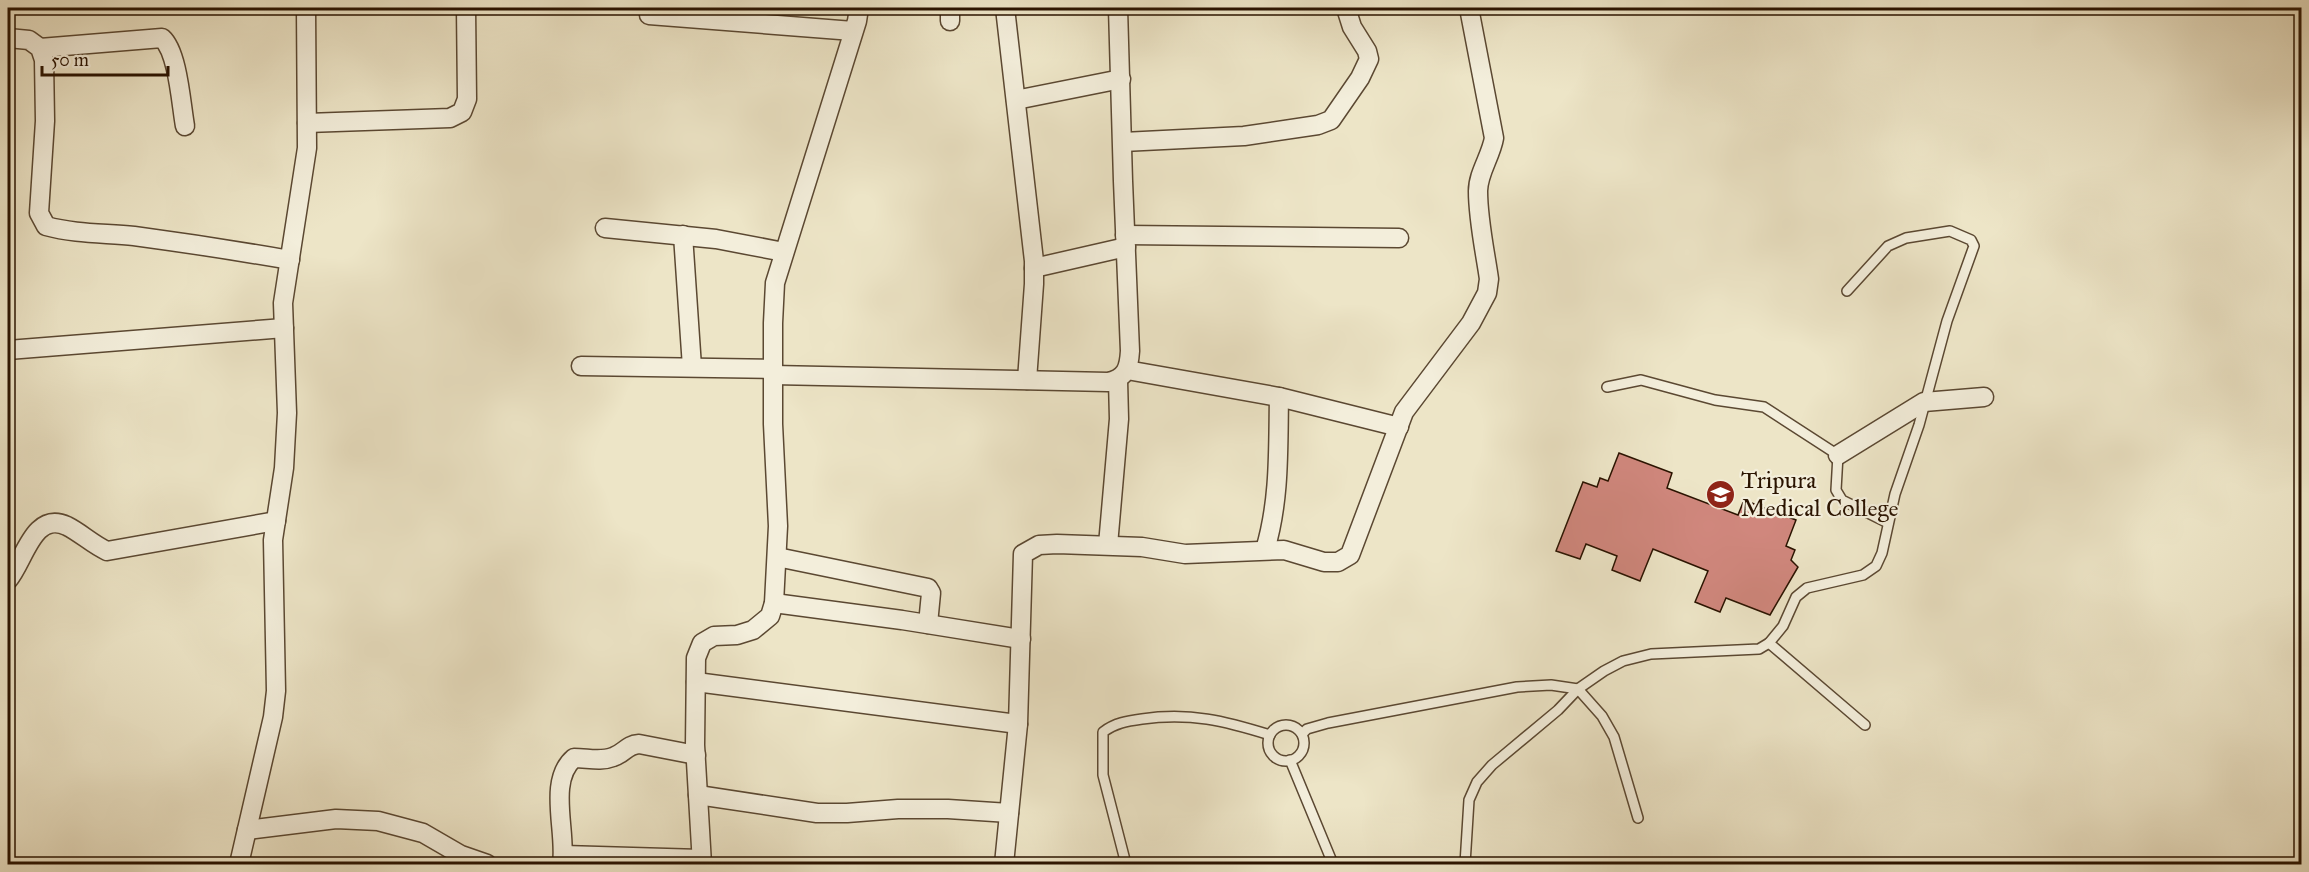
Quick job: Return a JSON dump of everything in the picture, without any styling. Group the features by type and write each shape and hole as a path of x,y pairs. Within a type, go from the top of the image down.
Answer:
{"street":[{"path":"239,864 273,717 276,691 273,540 284,468 286,413 283,303 308,148 306,8"},
{"path":"307,123 450,118 462,111 467,99 466,8"},
{"path":"696,755 639,744 630,745 616,756 599,760 574,758 565,765 560,781 563,860 701,862 696,755 696,658 702,643 714,636 737,635 753,630 770,616 774,603 778,518 773,372 774,297 778,268 859,8"},
{"path":"1005,8 1034,268 1027,380"},
{"path":"1108,545 1122,375 1130,351 1118,8"},
{"path":"1123,142 1244,136 1318,125 1331,120 1360,78 1369,59 1367,51 1352,27 1346,8"},
{"path":"1004,864 1018,724 1023,554 1039,545 1108,545 1185,554 1284,550 1324,562 1338,562 1350,555 1404,412 1471,323 1487,292 1489,279 1478,191 1494,138 1468,8"},
{"path":"650,15 725,15 853,32"},
{"path":"8,38 29,40 40,48 44,60 45,121 39,213 46,226 65,231 123,235 203,245 290,260"},
{"path":"40,48 162,38 168,43 172,56 185,126"},
{"path":"1016,100 1121,79"},
{"path":"605,228 716,239 784,252"},
{"path":"683,236 692,367"},
{"path":"1034,268 1125,241 1399,238"},
{"path":"8,350 284,328"},
{"path":"581,366 692,367 773,372 1108,382 1122,375 1279,397 1398,427"},
{"path":"1265,550 1273,524 1277,494 1279,397"},
{"path":"1838,455 1924,402 1984,397"},
{"path":"8,580 36,531 47,524 63,525 107,551 276,521"},
{"path":"777,557 928,588 931,593 928,624"},
{"path":"774,603 1022,639"},
{"path":"696,682 1018,724"},
{"path":"698,795 817,813 948,809 1010,813"},
{"path":"247,830 336,819 378,821 423,833 461,855 487,864"}],"lane":[{"path":"1466,864 1469,800 1477,782 1492,765 1558,710 1578,689 1623,661 1651,654 1759,649 1770,643 1783,626 1796,597 1807,588 1863,575 1876,566 1882,553 1894,494 1919,425 1947,321 1974,246 1971,240 1950,231 1906,238 1888,246 1847,291"},
{"path":"1607,387 1641,380 1715,400 1764,407 1838,455 1836,490 1842,500 1888,523"},
{"path":"1770,643 1865,725"},
{"path":"1302,734 1308,729 1328,723 1517,687 1551,686 1578,689 1602,716 1614,736 1638,818"},
{"path":"1126,864 1103,775 1103,732 1113,724 1170,715 1199,716 1219,720 1270,735"},
{"path":"1283,725 1294,727 1302,734 1303,750 1298,757 1290,760 1278,759 1270,752 1268,740 1270,735 1283,725"},
{"path":"1290,760 1333,864"}],"building":[{"path":"1619,453 1672,473 1667,488 1738,515 1744,500 1796,520 1786,546 1795,550 1791,560 1798,567 1770,615 1726,598 1720,612 1695,602 1708,571 1653,549 1640,581 1612,570 1617,556 1586,544 1580,559 1556,551 1583,482 1597,487 1600,478 1608,481"}],"place":[{"name":"Tripura Medical College","path":"1720,494"}]}
